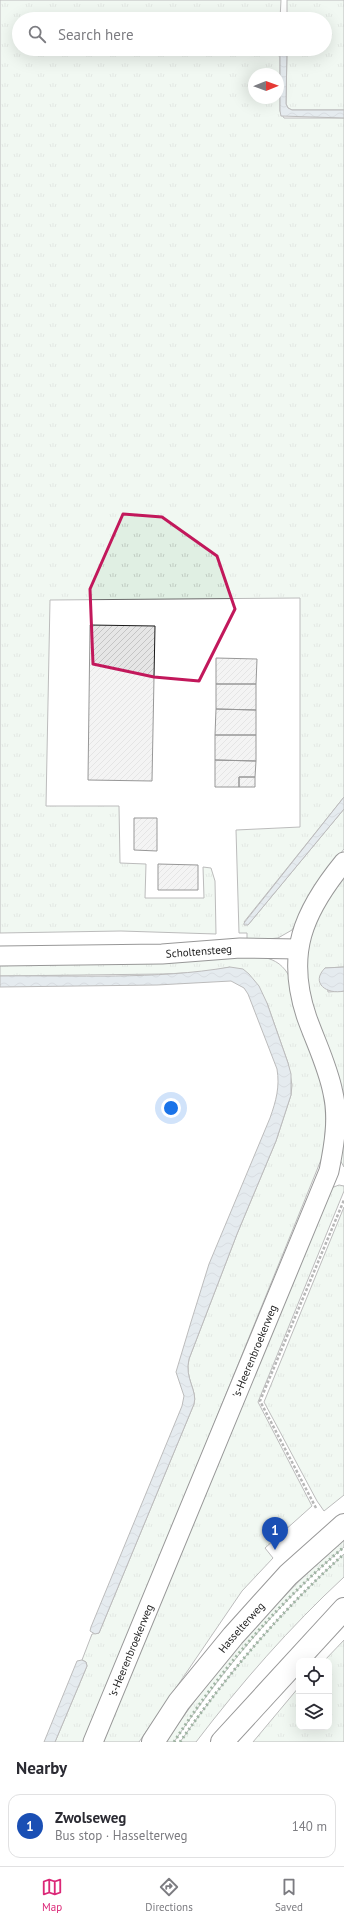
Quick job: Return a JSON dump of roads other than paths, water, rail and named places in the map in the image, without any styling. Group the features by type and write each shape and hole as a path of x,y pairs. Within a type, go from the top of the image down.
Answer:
{"main road":[{"name":"Hasselterweg","path":"153,1742 179,1702 233,1636 288,1575 344,1525"},
{"path":"222,1742 344,1609"}],"street":[{"path":"298,949 300,938 313,905 320,892 344,862"},
{"name":"Scholtensteeg","path":"0,956 162,954 240,948 298,949"},
{"name":"'s-Heerenbroekerweg","path":"93,1742 329,1171 336,1128 334,1093 307,1016 298,974 298,949"}],"water":[{"path":"280,56 287,56 286,104 288,108 292,110 344,110 344,118 281,116 280,104 284,104 284,68 280,68"},
{"path":"344,797 344,809 248,925 244,925 244,923"},
{"path":"230,967 243,969 259,986 267,1003 288,1063 291,1074 291,1095 276,1141 237,1234 189,1359 188,1372 195,1399 194,1404 99,1633 95,1634 90,1631 91,1627 182,1406 184,1396 176,1372 209,1264 270,1118 276,1100 278,1088 277,1069 248,994 244,988 231,981 157,985 0,987 0,976 115,976 173,974"},
{"path":"344,967 344,991 332,991 322,987 319,978 325,968"},
{"path":"82,1660 86,1662 87,1666 55,1742 44,1742 77,1661"}],"place":[{"name":"Zwolseweg","path":"275,1550"}]}
